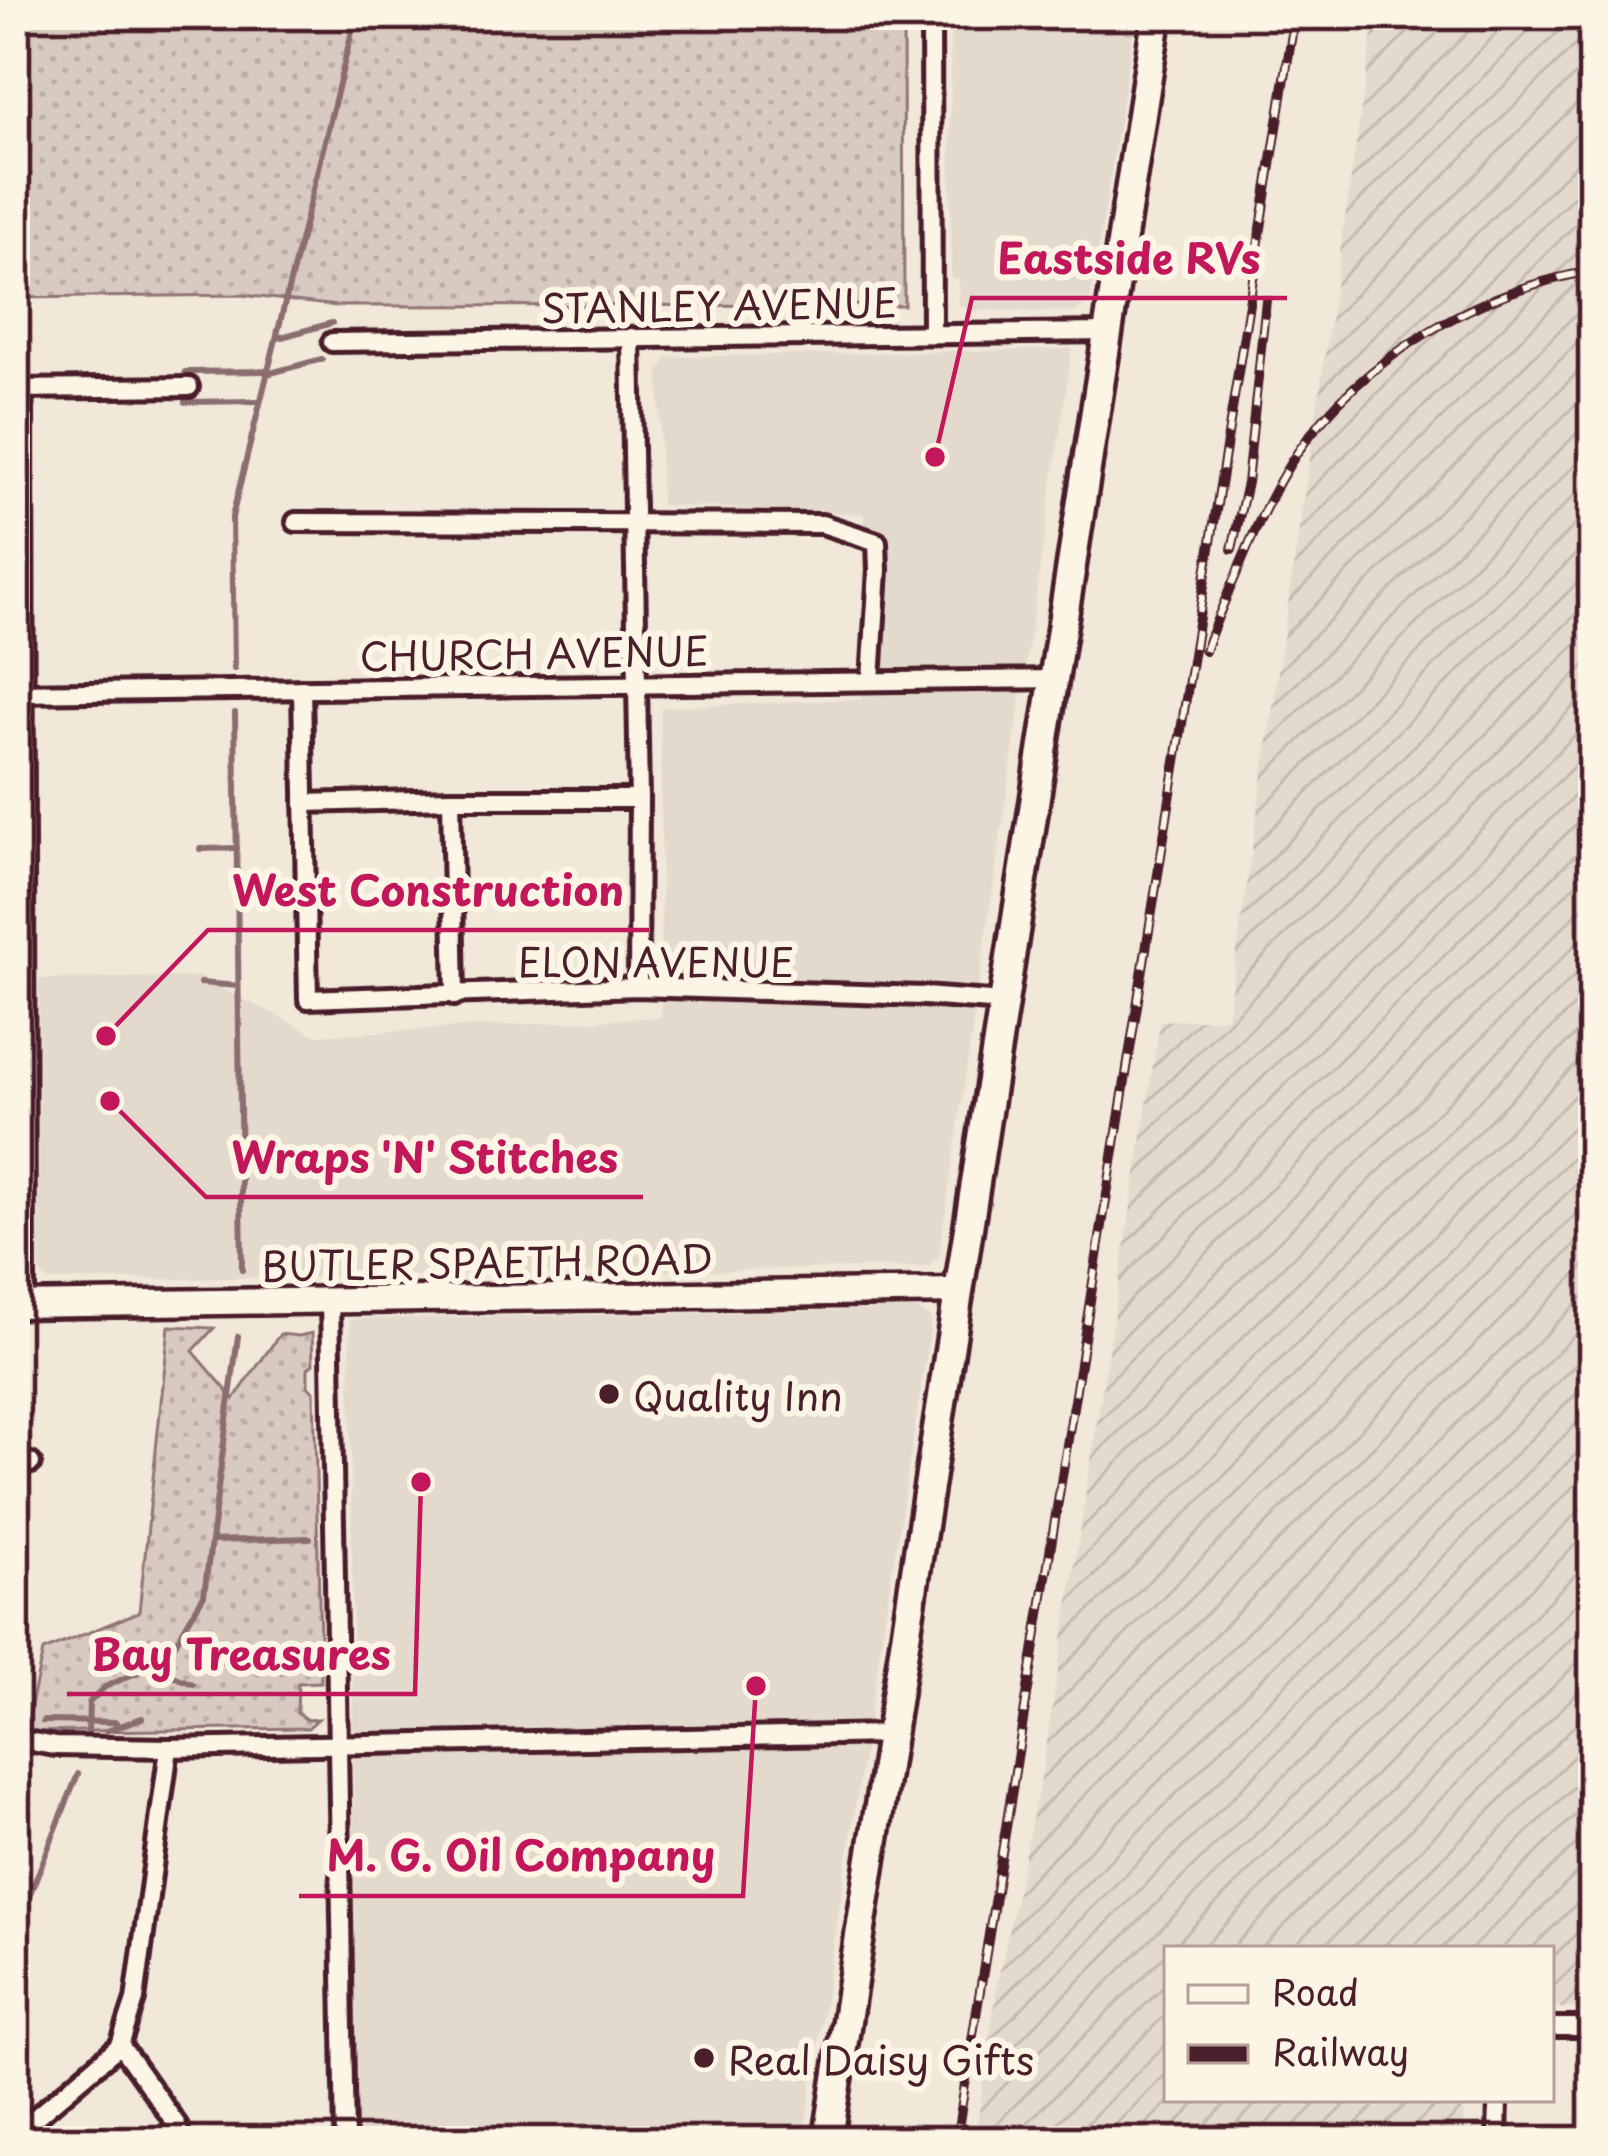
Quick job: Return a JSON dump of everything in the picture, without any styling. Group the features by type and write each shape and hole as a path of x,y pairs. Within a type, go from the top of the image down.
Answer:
{"main road":[{"path":"828,2141 1157,15"},
{"name":"BUTLER SPAETH ROAD","path":"20,1305 960,1291"}],"street":[{"path":"931,15 932,334"},
{"name":"STANLEY AVENUE","path":"332,342 1108,332"},
{"path":"632,337 638,987"},
{"path":"20,1305 19,389 189,387"},
{"path":"296,522 821,524 877,542 871,680"},
{"name":"CHURCH AVENUE","path":"20,693 1054,679"},
{"path":"302,689 304,802 639,800"},
{"path":"451,799 455,996"},
{"name":"ELON AVENUE","path":"304,802 308,999 638,987 1003,1002"},
{"path":"330,1300 345,2141"},
{"path":"15,1739 55,1746 169,1748 889,1734"},
{"path":"15,2135 120,2045 135,2000 169,1748"},
{"path":"1554,2027 1593,2027"},
{"path":"120,2045 176,2125 182,2141"},
{"path":"1497,2141 1498,2102"}],"shaded area":[{"path":"15,15 903,15 904,305 337,306 242,295 15,298"},
{"path":"950,15 1136,15 1090,302 1076,312 972,310 959,305 959,278 951,278"},
{"path":"1375,15 1593,15 1593,2008 1554,2008 1554,1946 1164,1946 1164,2102 1463,2102 1463,2141 975,2141 997,1985 1041,1778 1160,1021 1227,1018"},
{"path":"1072,349 939,1256 928,1267 49,1281 39,1271 39,979 199,977 316,1035 661,1017 661,707 862,699 864,514 661,505 659,372 668,357"},
{"path":"915,1309 932,1318 803,2141 356,2141 350,1319"},
{"path":"169,1326 214,1328 193,1351 234,1399 280,1334 312,1333 308,1386 314,1391 321,1682 298,1683 297,1713 307,1720 318,1719 308,1728 25,1732 43,1651 139,1612"}],"waterway":[{"path":"234,669 232,517 356,15"},
{"path":"278,338 332,323"},
{"path":"267,374 322,359"},
{"path":"185,372 268,371"},
{"path":"185,402 259,401"},
{"path":"235,713 242,1270"},
{"path":"200,849 237,848"},
{"path":"200,983 238,986"},
{"path":"88,1733 89,1703 105,1687 166,1659 204,1595 238,1336"},
{"path":"212,1541 310,1538"},
{"path":"151,1667 193,1684"},
{"path":"117,1727 142,1718"},
{"path":"43,1721 116,1722 117,1727 106,1731"},
{"path":"15,1931 78,1774"}],"railway":[{"path":"956,2141 1295,15"},
{"path":"1205,651 1279,482 1324,418 1355,387 1390,358 1467,311 1550,280 1593,271"},
{"path":"1232,549 1247,483 1266,300"}],"place":[{"name":"Eastside RVs","path":"935,457"},
{"name":"West Construction","path":"106,1036"},
{"name":"Wraps 'N' Stitches","path":"110,1101"},
{"name":"Quality Inn","path":"609,1394"},
{"name":"Bay Treasures","path":"421,1482"},
{"name":"M. G. Oil Company","path":"756,1686"},
{"name":"Real Daisy Gifts","path":"704,2058"}]}
